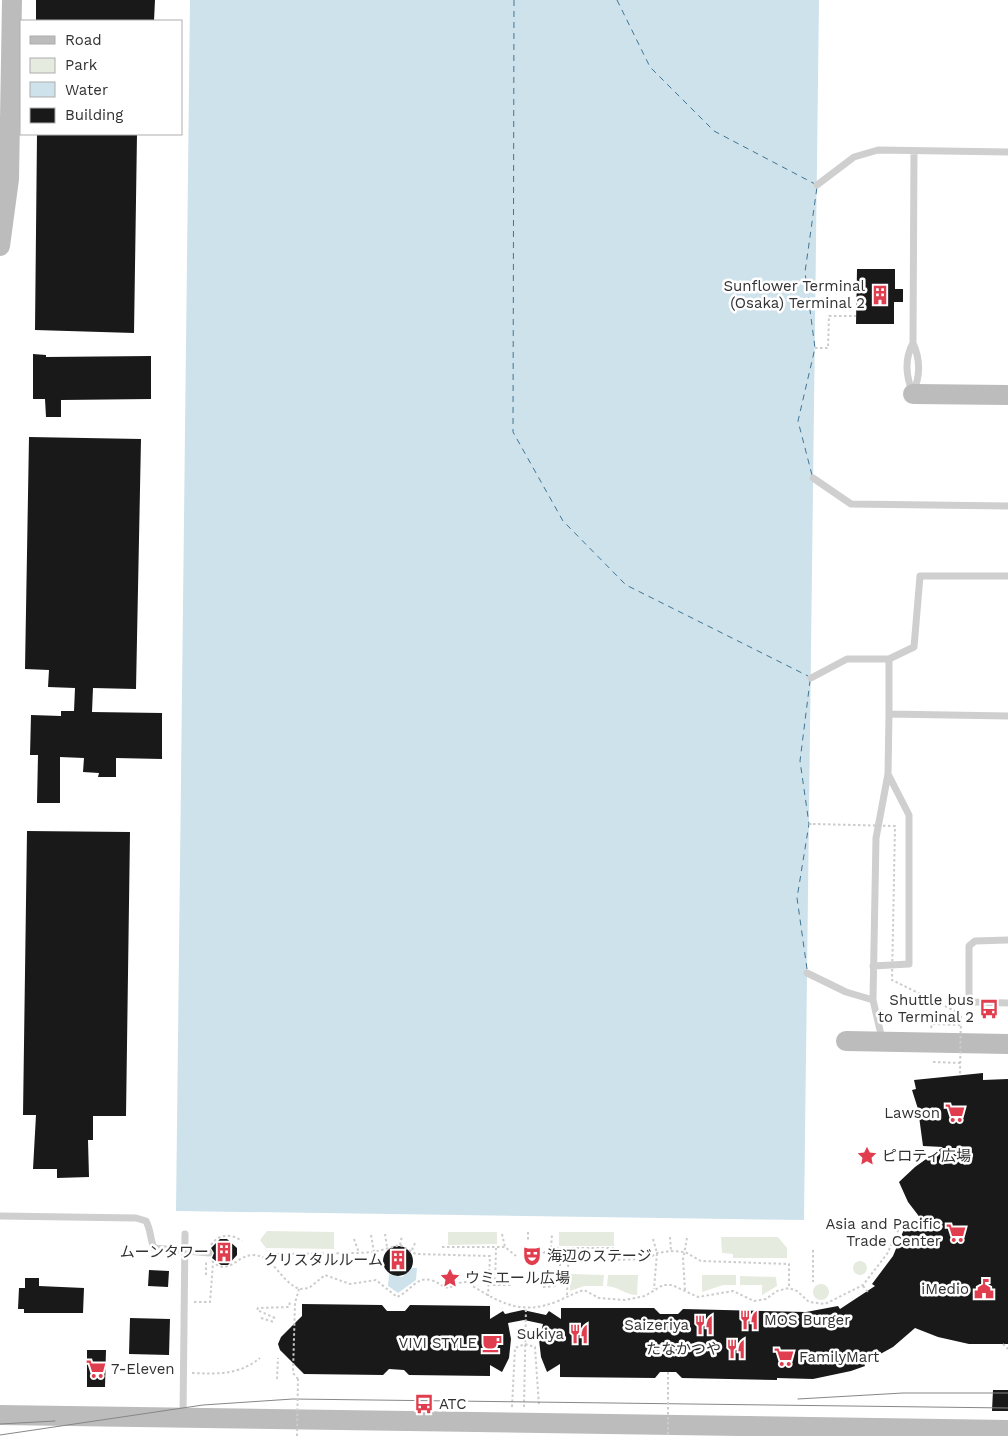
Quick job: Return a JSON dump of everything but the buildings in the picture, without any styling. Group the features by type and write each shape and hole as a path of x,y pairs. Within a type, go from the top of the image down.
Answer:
{"street":[{"path":"0,246 3,208 9,179 12,0"},
{"path":"913,394 1008,395"},
{"path":"846,1041 1008,1044"},
{"path":"0,1415 524,1421 1008,1430"}],"lane":[{"path":"817,185 854,157 878,150 1008,152"},
{"path":"913,394 918,379 919,356 913,342 914,151"},
{"path":"913,342 907,355 907,379 913,394"},
{"path":"813,478 851,504 1008,506"},
{"path":"811,678 847,659 889,659 914,647 920,576 1008,576"},
{"path":"883,1042 873,1000 873,966 876,838 888,774 889,659"},
{"path":"889,714 1008,716"},
{"path":"873,966 909,964 909,815 888,774"},
{"path":"1008,940 974,941 969,946 969,997 974,1002 1008,1003"},
{"path":"807,973 846,992 873,1000"},
{"path":"0,1216 136,1218 146,1221 151,1230 151,1242 154,1248 209,1255"},
{"path":"183,1417 185,1234"}],"path":[{"path":"815,348 828,348 829,316 856,316"},
{"path":"809,824 895,826 892,980 961,1014 960,1074"},
{"path":"935,1024 961,1025"},
{"path":"934,1062 960,1063"},
{"path":"213,1263 224,1268 234,1265 243,1256 255,1255 269,1261 276,1267 281,1278 299,1289 309,1288 326,1275 350,1284 376,1280 397,1297 406,1294 415,1283 423,1279 449,1288 458,1283 466,1282 488,1296 509,1306 526,1307 558,1301 567,1295 584,1290 598,1298 630,1300 645,1296 663,1285 672,1284 698,1296 734,1291 754,1301 788,1288 797,1291 809,1302 825,1304 863,1285 888,1254 902,1222"},
{"path":"528,1232 528,1240"},
{"path":"371,1234 374,1252"},
{"path":"385,1234 387,1247"},
{"path":"502,1234 504,1247"},
{"path":"551,1248 552,1234"},
{"path":"206,1275 209,1255 219,1237 228,1235 242,1241"},
{"path":"400,1245 402,1236"},
{"path":"670,1237 671,1251"},
{"path":"685,1290 684,1252 687,1238"},
{"path":"354,1239 359,1253"},
{"path":"653,1239 657,1253 654,1289"},
{"path":"412,1250 416,1241"},
{"path":"269,1261 277,1254 374,1252 400,1245 412,1250 416,1254 490,1256 488,1296"},
{"path":"442,1247 504,1247 516,1256"},
{"path":"495,1285 496,1248"},
{"path":"539,1256 551,1248 614,1248"},
{"path":"560,1248 560,1271"},
{"path":"813,1250 813,1282"},
{"path":"568,1267 569,1260 648,1258 657,1253 684,1252 701,1261 789,1264 788,1288"},
{"path":"193,1302 210,1302 213,1263 209,1255"},
{"path":"567,1295 568,1273"},
{"path":"488,1285 510,1285"},
{"path":"863,1285 868,1292"},
{"path":"543,1287 557,1286"},
{"path":"297,1436 298,1379 293,1373 295,1303 299,1289"},
{"path":"275,1318 257,1310 258,1308 289,1307 290,1301"},
{"path":"524,1421 526,1307"},
{"path":"261,1318 274,1322"},
{"path":"525,1344 535,1347 524,1421 515,1348 525,1344"},
{"path":"1003,1344 1008,1349"},
{"path":"192,1373 226,1374 241,1370 260,1358"},
{"path":"277,1379 278,1358"},
{"path":"668,1372 668,1436"}],"green space":[{"path":"267,1231 334,1232 334,1249 266,1248 260,1240"},
{"path":"448,1232 497,1232 497,1244 448,1245"},
{"path":"559,1232 614,1232 614,1246 559,1246"},
{"path":"721,1237 778,1237 787,1248 787,1258 733,1258 733,1254 722,1253"},
{"path":"857,1261 863,1261 867,1268 863,1275 857,1275 853,1271 853,1265"},
{"path":"570,1274 604,1275 603,1286 584,1286 570,1291"},
{"path":"608,1275 638,1275 637,1295 607,1286"},
{"path":"702,1275 736,1275 736,1285 723,1285 702,1292"},
{"path":"740,1276 776,1277 777,1286 762,1295 762,1285 740,1285"},
{"path":"821,1284 829,1292 821,1300 813,1292"}],"water":[{"path":"190,0 819,0 804,1220 176,1211"},
{"path":"412,1268 417,1268 416,1280 398,1293 388,1286 389,1274 402,1277"}],"ferry route":[{"path":"514,0 513,432 563,521 626,585 808,676"},
{"path":"617,0 650,67 714,131 815,184"},
{"path":"812,475 798,421 815,348 805,272 817,187"},
{"path":"807,969 797,898 809,824 800,761 810,681"}],"tram line":[{"path":"798,1399 903,1393 1008,1393"},
{"path":"0,1435 203,1405 293,1399 1008,1408"},
{"path":"0,1424 55,1421"}],"place":[{"name":"Sunflower Terminal (Osaka) Terminal 2","path":"880,295"},
{"name":"Shuttle bus to Terminal 2","path":"989,1009"},
{"name":"Lawson","path":"955,1113"},
{"name":"ピロティ広場","path":"867,1156"},
{"name":"Asia and Pacific Trade Center","path":"956,1233"},
{"name":"ムーンタワー","path":"224,1252"},
{"name":"海辺のステージ","path":"532,1256"},
{"name":"クリスタルルーム","path":"398,1260"},
{"name":"ウミエール広場","path":"450,1278"},
{"name":"iMedio","path":"984,1289"},
{"name":"MOS Burger","path":"749,1320"},
{"name":"Saizeriya","path":"704,1325"},
{"name":"Sukiya","path":"579,1334"},
{"name":"VIVI STYLE","path":"492,1343"},
{"name":"たなかつや","path":"736,1349"},
{"name":"FamilyMart","path":"784,1357"},
{"name":"7-Eleven","path":"96,1369"},
{"name":"ATC","path":"424,1404"}]}
